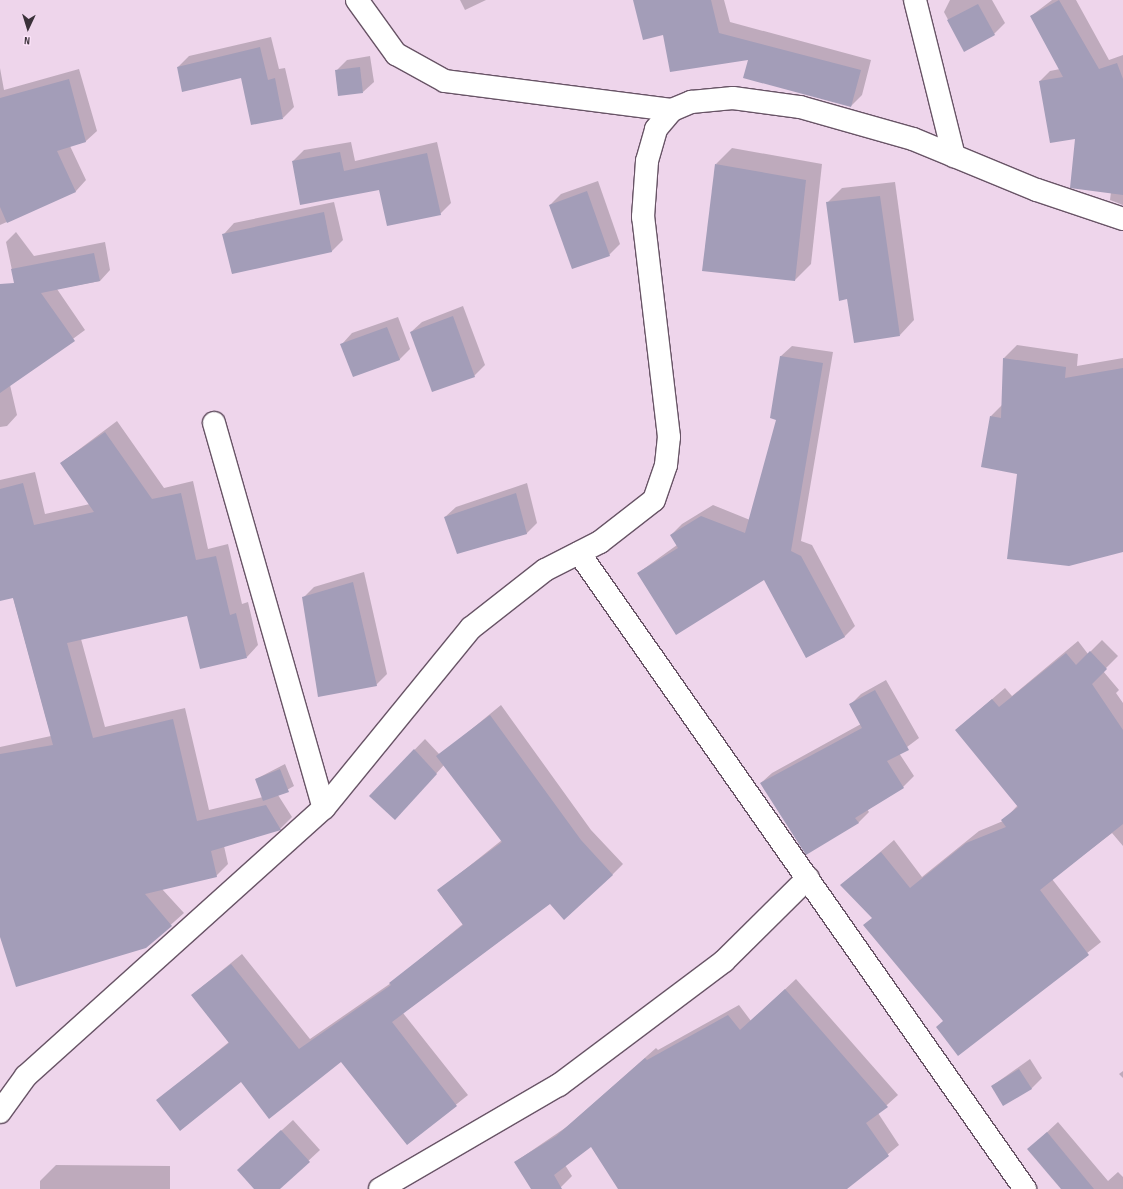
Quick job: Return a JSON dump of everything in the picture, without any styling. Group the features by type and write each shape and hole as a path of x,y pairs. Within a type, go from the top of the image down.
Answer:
{"street":[{"path":"357,0 396,54 445,82 672,110"},
{"path":"915,0 954,156"},
{"path":"0,1112 26,1076 324,808 471,628 545,570 600,542 654,500 666,465 669,437 643,218 649,154 656,129 672,110 691,102 733,98 800,107 913,139 954,156 1123,219"},
{"path":"214,423 324,808"},
{"path":"580,553 808,878 1018,1186"},
{"path":"380,1189 559,1085 724,961 808,878"}],"building":[{"path":"633,0 711,0 719,33 861,70 851,107 743,78 748,60 670,72 663,35 643,40"},
{"path":"1059,0 1099,69 1117,63 1123,79 1123,195 1070,188 1075,139 1050,143 1039,81 1063,77 1030,16"},
{"path":"978,4 995,35 964,52 947,20"},
{"path":"260,47 268,80 275,78 283,119 251,125 241,78 182,92 177,67"},
{"path":"360,67 363,93 338,96 335,70"},
{"path":"69,79 86,142 57,151 76,192 7,223 0,207 0,98"},
{"path":"340,152 344,171 427,153 441,215 387,226 379,190 300,205 292,161"},
{"path":"715,164 806,180 795,281 702,271"},
{"path":"587,191 610,256 572,269 549,205"},
{"path":"880,196 900,336 854,343 847,299 839,301 826,202"},
{"path":"324,212 332,252 232,274 222,234"},
{"path":"94,253 100,281 41,293 75,341 0,393 0,284 14,283 11,269"},
{"path":"453,316 475,377 432,392 410,332"},
{"path":"387,327 400,360 353,377 340,344"},
{"path":"780,356 823,363 791,551 801,556 845,637 806,658 764,580 676,635 637,573 678,548 670,535 701,516 745,533 776,420 770,418"},
{"path":"1003,358 1066,367 1065,378 1123,368 1123,552 1069,566 1007,559 1017,474 981,467 990,416 1001,418"},
{"path":"105,432 152,499 181,493 196,560 216,556 230,615 236,613 247,658 200,669 187,616 67,643 93,738 173,719 197,821 266,805 281,830 211,851 217,877 145,894 172,926 146,948 16,987 0,937 0,754 53,745 13,598 0,601 0,489 23,483 34,525 94,512 60,463"},
{"path":"516,493 527,534 457,554 444,517"},
{"path":"353,582 377,686 318,697 302,597"},
{"path":"1090,651 1107,669 1092,684 1123,730 1123,824 1040,890 1089,955 958,1056 936,1027 943,1021 863,925 872,918 840,885 881,852 910,888 966,843 1006,827 1001,820 1018,807 955,730 992,699 999,707 1066,653 1076,665"},
{"path":"875,690 909,750 887,761 904,788 855,818 859,823 806,855 760,783 862,728 849,704"},
{"path":"490,715 581,840 613,875 564,920 550,904 392,1022 457,1106 407,1145 341,1062 269,1119 241,1082 180,1131 156,1100 229,1043 191,995 231,964 299,1049 391,985 389,983 463,925 437,890 502,842 436,756"},
{"path":"414,749 437,774 395,820 369,796"},
{"path":"280,769 289,792 263,801 255,779"},
{"path":"785,989 888,1107 866,1123 889,1156 847,1189 618,1189 591,1147 554,1175 562,1189 531,1189 514,1162 556,1136 645,1058 647,1060 728,1015 740,1030"},
{"path":"1019,1069 1032,1089 1003,1106 991,1086"},
{"path":"281,1130 310,1162 280,1189 254,1189 237,1170"},
{"path":"1047,1132 1094,1189 1061,1189 1027,1149"}]}
